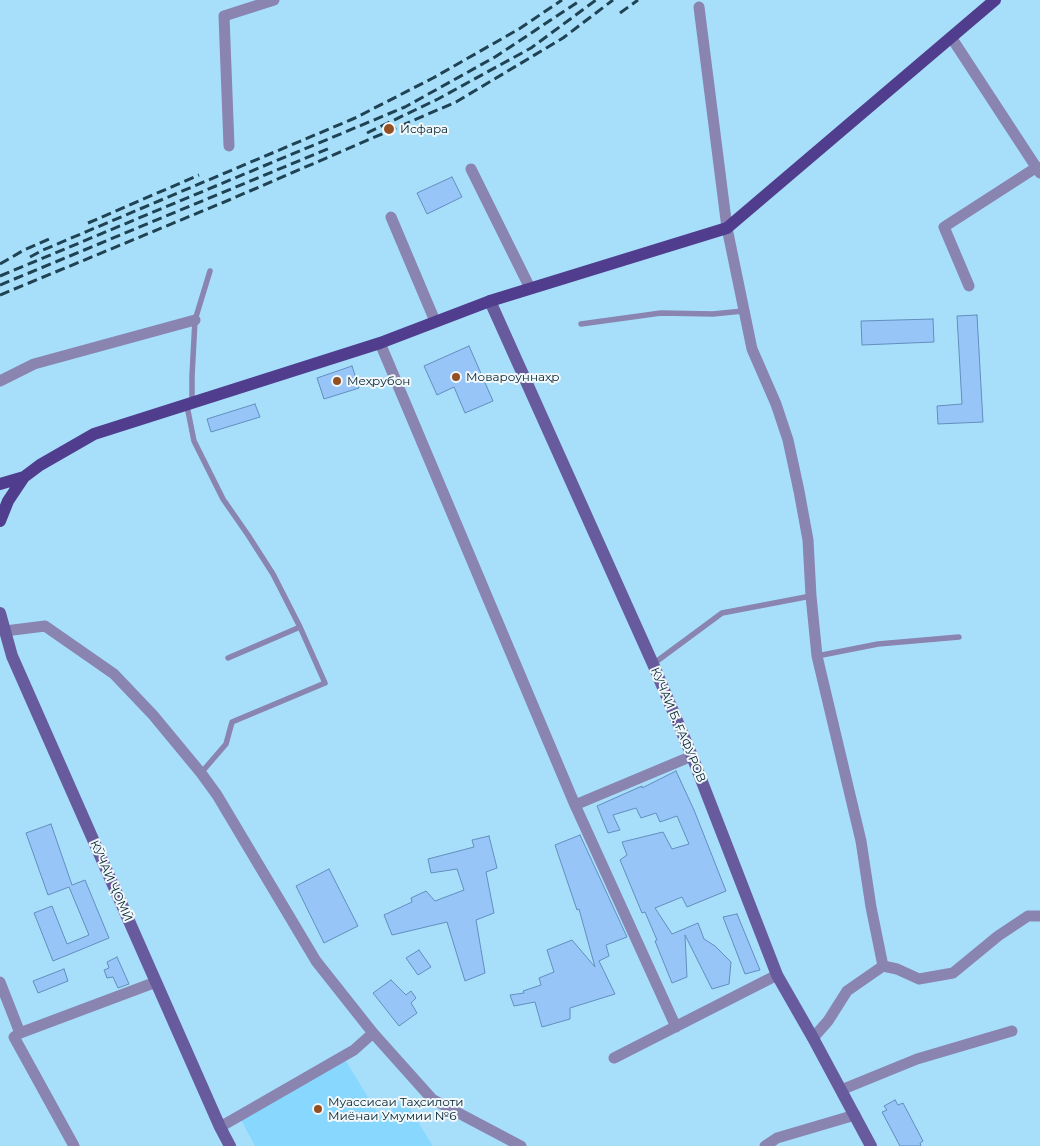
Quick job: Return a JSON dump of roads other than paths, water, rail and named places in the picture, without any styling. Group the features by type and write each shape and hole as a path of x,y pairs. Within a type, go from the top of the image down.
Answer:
{"main road":[{"path":"0,520 8,501 24,477 40,464 94,434 190,405 380,342 490,300 727,228 995,0"},
{"path":"0,484 24,477"}],"street":[{"path":"229,146 224,16 274,0"},
{"path":"699,7 727,228 743,311 752,349 776,404 788,440 800,491 808,540 817,656 861,841 871,907 884,966"},
{"path":"951,37 1038,170 944,227 969,286"},
{"path":"471,169 530,288"},
{"path":"391,216 435,321"},
{"name":"КУЧАИ Б. ҒАФУРОВ","path":"490,300 653,664 692,756 777,975 871,1146"},
{"path":"0,381 34,364 195,320"},
{"path":"380,342 575,805 676,1027"},
{"name":"КӮЧАИ ҶОМӢ","path":"0,613 12,656 230,1146"},
{"path":"5,631 45,626 114,674 153,715 201,772 217,795 316,961 373,1033 432,1099 521,1146"},
{"path":"575,805 692,756"},
{"path":"813,1038 828,1021 847,991 884,966 898,969 919,979 953,973 998,936 1028,916 1040,916"},
{"path":"614,1058 777,975"},
{"path":"0,982 20,1033"},
{"path":"74,1146 14,1038 20,1033 156,982"},
{"path":"841,1090 917,1059 1012,1031"},
{"path":"220,1126 354,1050 373,1033"},
{"path":"765,1146 777,1138 855,1115"}],"lane":[{"path":"201,772 226,744 232,722 325,683 300,627 273,574 223,499 194,441 190,405 195,320 210,272"},
{"path":"581,324 661,313 713,314 743,311"},
{"path":"653,664 722,613 811,596"},
{"path":"228,658 300,627"},
{"path":"817,656 878,644 960,637"}],"railway":[{"path":"30,257 355,118 433,78 519,29 562,0"},
{"path":"0,276 405,107 495,57 581,0"},
{"path":"367,133 438,99 531,48 596,0"},
{"path":"0,295 229,200 456,102 563,38 613,0"},
{"path":"620,13 638,0"},
{"path":"0,285 330,148"},
{"path":"88,223 199,175"},
{"path":"0,264 24,250 49,239"}],"place":[{"name":"Исфара","path":"389,129"},
{"name":"Мовароуннаҳр","path":"456,377"},
{"name":"Меҳрубон","path":"337,381"},
{"name":"Муассисаи Таҳсилоти Миёнаи Умумии №6","path":"318,1109"}]}
